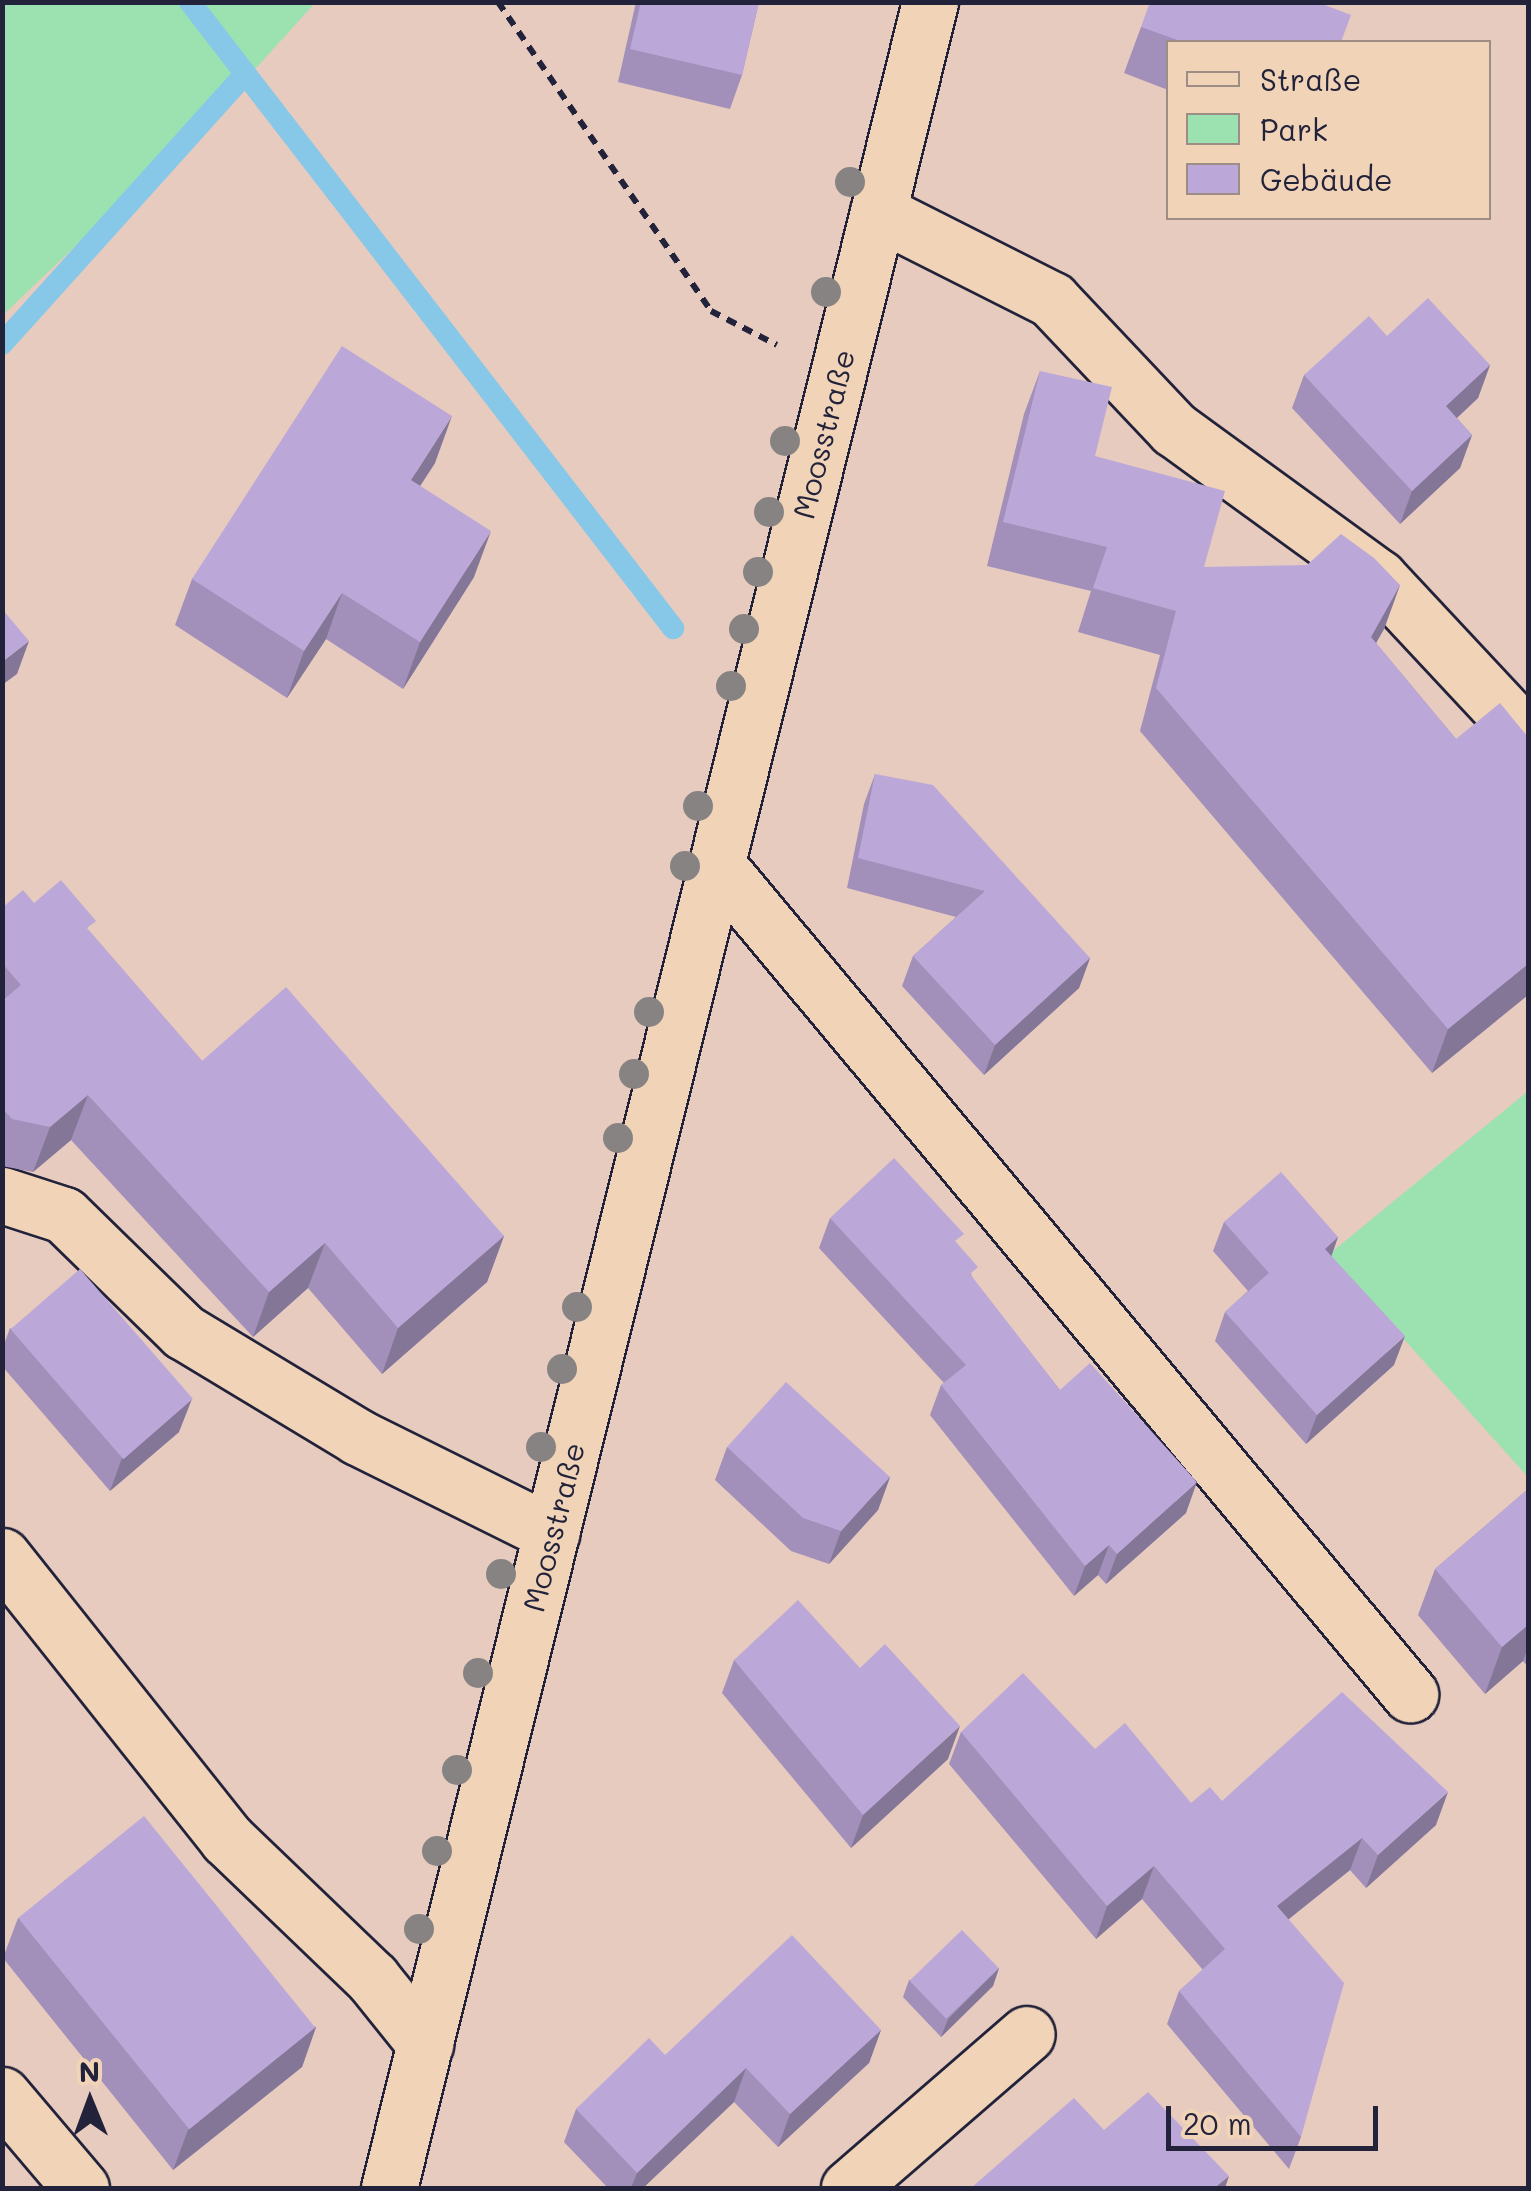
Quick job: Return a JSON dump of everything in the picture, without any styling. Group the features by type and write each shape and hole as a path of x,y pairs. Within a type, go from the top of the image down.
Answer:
{"street":[{"name":"Moosstraße","path":"388,2188 930,2"},
{"path":"878,212 1052,300 1174,430 1379,578 1528,738"},
{"path":"717,864 1410,1694"},
{"path":"2,1195 64,1216 184,1332 358,1437 551,1533"},
{"path":"2,1556 226,1839 372,1978 424,2044"},
{"path":"849,2188 1027,2034"},
{"path":"2,2094 81,2188"}],"path":[{"path":"498,2 711,310 779,346 842,359"}],"green space":[{"path":"3,2 315,2 218,110 3,315"},
{"path":"1528,1091 1528,1477 1328,1255"}],"building":[{"path":"641,2 759,2 742,75 630,49"},
{"path":"1150,2 1317,2 1351,15 1342,40 1177,40 1141,27"},
{"path":"1428,298 1490,365 1446,406 1472,435 1412,491 1304,375 1369,316 1387,336"},
{"path":"342,346 452,416 411,480 491,531 420,642 342,593 304,651 192,579"},
{"path":"1040,371 1112,387 1095,456 1225,491 1204,567 1307,565 1341,534 1374,558 1400,585 1371,637 1456,739 1500,703 1528,737 1528,964 1448,1029 1156,688 1176,611 1093,588 1107,547 1003,522"},
{"path":"2,609 29,641 2,662"},
{"path":"875,774 933,785 1090,958 995,1045 913,956 985,891 858,858"},
{"path":"61,880 96,921 87,928 202,1061 286,987 504,1236 398,1328 325,1243 269,1292 88,1095 50,1127 12,1119 2,1108 2,1001 21,985 2,963 2,908 23,890 34,903"},
{"path":"894,1158 964,1234 955,1241 978,1267 970,1274 1060,1390 1090,1363 1197,1482 1117,1554 1109,1545 1085,1566 941,1385 966,1365 830,1218"},
{"path":"1281,1172 1338,1237 1325,1249 1405,1336 1317,1415 1225,1312 1269,1273 1224,1222"},
{"path":"80,1269 193,1399 123,1459 11,1329"},
{"path":"786,1382 890,1477 841,1531 803,1518 727,1447"},
{"path":"1528,1489 1528,1625 1502,1647 1435,1569"},
{"path":"798,1600 860,1668 885,1644 960,1726 863,1815 734,1660"},
{"path":"1023,1673 1095,1749 1125,1723 1191,1803 1210,1787 1222,1801 1342,1692 1448,1792 1378,1855 1362,1838 1277,1906 1344,1983 1301,2137 1179,1991 1225,1949 1154,1866 1107,1906 961,1732"},
{"path":"144,1816 315,2027 189,2129 18,1918"},
{"path":"962,1930 999,1968 946,2019 909,1981"},
{"path":"792,1935 881,2030 790,2114 746,2068 637,2173 576,2109 649,2038 665,2055"},
{"path":"1148,2092 1229,2176 1214,2188 971,2188 1074,2098 1104,2130"}],"waterway":[{"path":"190,2 673,628"},
{"path":"2,344 245,74"}]}
